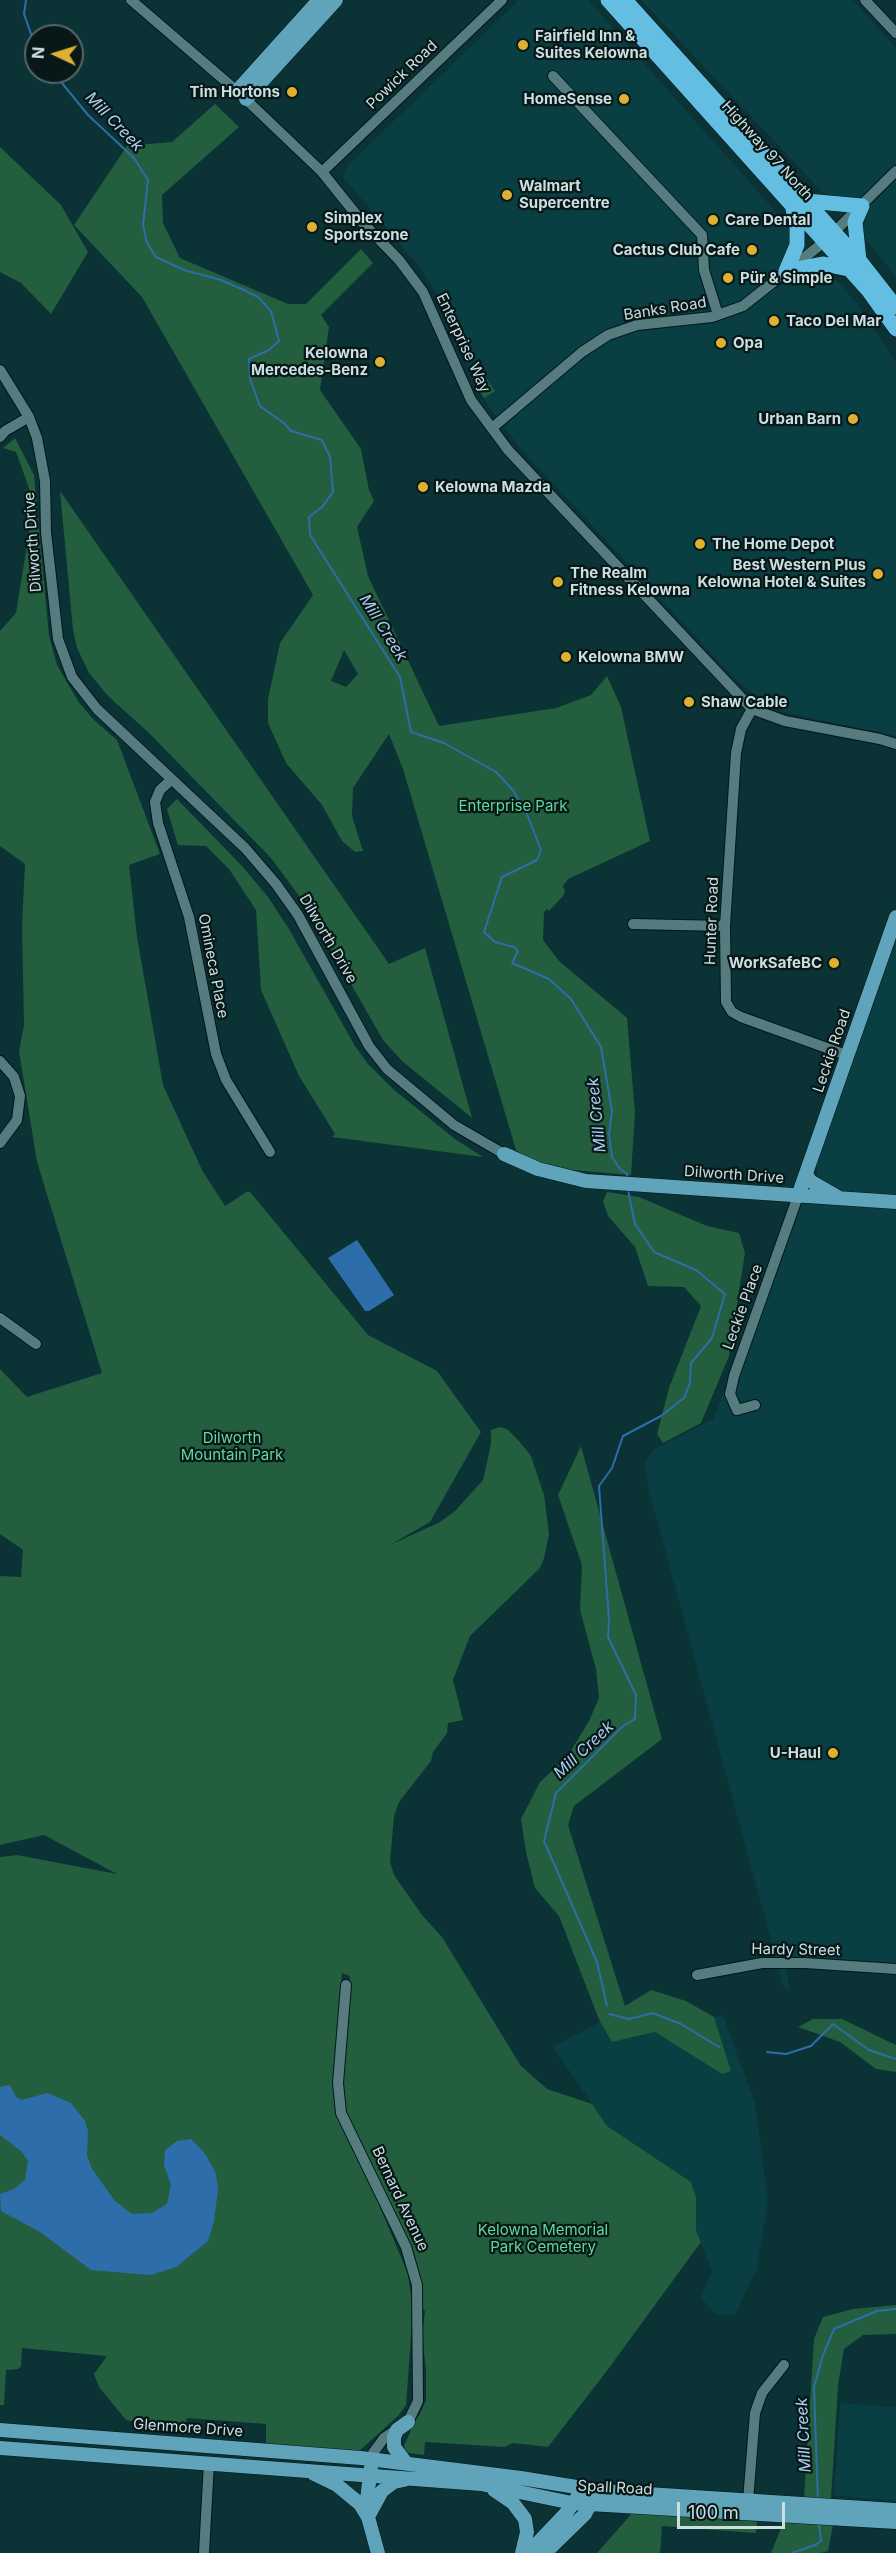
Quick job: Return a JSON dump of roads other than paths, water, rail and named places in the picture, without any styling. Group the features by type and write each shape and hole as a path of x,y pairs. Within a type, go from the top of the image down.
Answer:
{"highway":[{"name":"Highway 97 North","path":"608,0 800,204"},
{"name":"Highway 97 North","path":"625,0 829,237 896,307"},
{"path":"800,204 862,206 855,222 854,265 824,264 786,272 797,245 800,204"},
{"name":"Highway 97 North","path":"854,265 868,290 896,329"}],"main road":[{"path":"241,95 319,0"},
{"path":"241,95 336,0"},
{"name":"Leckie Road","path":"798,1196 849,1056 896,916"},
{"name":"Dilworth Drive","path":"504,1154 559,1176 586,1181 896,1202"},
{"path":"806,1174 810,1180 839,1198"},
{"path":"406,2463 394,2447 394,2437 397,2430 408,2422"},
{"name":"Glenmore Drive","path":"0,2430 372,2459"},
{"path":"0,2448 370,2475"},
{"path":"306,2470 372,2459 367,2499 368,2517 378,2553"},
{"name":"Spall Road","path":"372,2459 586,2488 748,2501 810,2510"},
{"path":"306,2470 337,2485 360,2504 368,2517"},
{"name":"Spall Road","path":"370,2475 481,2484 572,2503 830,2511 896,2510"},
{"path":"368,2517 382,2491 394,2482 410,2478"},
{"path":"481,2484 496,2491 518,2507 525,2519 527,2532 522,2553"},
{"path":"528,2553 567,2512 586,2488"},
{"path":"545,2553 585,2514 590,2504 586,2488"},
{"name":"Spall Road","path":"830,2511 896,2522"}],"street":[{"name":"Enterprise Way","path":"133,0 241,95 322,172 363,223 399,260 423,292 471,399 508,450 752,709 785,721 896,744"},
{"name":"Powick Road","path":"322,172 502,0"},
{"path":"869,1 896,33"},
{"path":"553,76 702,235 704,270 718,315"},
{"name":"Banks Road","path":"492,428 582,352 608,335 637,325 718,315 743,306 829,237 896,171"},
{"name":"Dilworth Drive","path":"0,370 29,417 37,438 45,481 46,532 58,639 72,677 97,709 245,848 293,907 369,1046 387,1069 454,1125 504,1154"},
{"path":"0,437 5,431 29,417"},
{"name":"Hunter Road","path":"752,709 741,729 736,753 725,926 724,988 726,1002 732,1012 741,1017 849,1056"},
{"name":"Omineca Place","path":"171,780 160,790 156,802 158,823 189,917 216,1054 225,1080 270,1152"},
{"path":"633,924 725,926"},
{"path":"0,1061 14,1077 20,1096 16,1120 0,1143"},
{"name":"Leckie Place","path":"755,1406 737,1410 730,1394 734,1376 798,1196"},
{"path":"0,1318 36,1344"},
{"name":"Hardy Street","path":"697,1975 762,1963 805,1963 896,1969"},
{"name":"Bernard Avenue","path":"346,1985 338,2084 341,2113 406,2247 417,2285 419,2387 414,2413 408,2422"},
{"path":"748,2501 755,2413 762,2392 784,2365"},
{"path":"372,2459 373,2453 384,2438 408,2422"},
{"path":"204,2553 209,2463"}],"water":[{"path":"357,1240 394,1295 369,1311 365,1311 328,1258"},
{"path":"10,2085 16,2097 22,2100 47,2093 71,2103 85,2121 88,2131 87,2155 92,2169 115,2201 132,2214 152,2213 167,2204 171,2185 164,2165 165,2150 177,2141 191,2139 204,2152 216,2173 218,2190 214,2221 208,2241 176,2267 151,2275 91,2270 40,2232 1,2211 0,2194 14,2189 25,2180 28,2161 21,2151 0,2135 0,2087"}],"waterway":[{"name":"Mill Creek","path":"26,0 24,14 28,24"},
{"name":"Mill Creek","path":"63,84 88,115 134,158 148,180 143,225 147,243 156,257 184,270 221,280 244,290 258,297 271,311 279,341 269,350 249,359 250,379 260,406 291,431 322,440 330,457 333,492 322,507 309,517 310,535 400,677 411,732 444,743 496,772 513,790 527,814 541,850 537,860 502,877 484,932 495,942 514,947 518,951 512,963 549,979 571,999 601,1047 612,1111 609,1134 612,1157 620,1169 627,1174 628,1179"},
{"name":"Mill Creek","path":"607,2006 597,1962 544,1841 556,1793 623,1726 635,1719 636,1695 608,1637 609,1619 599,1486 612,1468 623,1436 661,1416 684,1398 690,1383 691,1363 712,1338 725,1294 696,1270 654,1252 635,1224 628,1190"},
{"name":"Mill Creek","path":"609,2014 629,2019 653,2013 681,2024 719,2047"},
{"name":"Mill Creek","path":"767,2052 786,2054 811,2046 833,2024 869,2050 896,2059"},
{"name":"Mill Creek","path":"818,2500 814,2387 823,2355 834,2329 877,2311 896,2309"},
{"name":"Mill Creek","path":"792,2553 821,2541 819,2524"}],"place":[{"name":"Fairfield Inn & Suites Kelowna","path":"523,45"},
{"name":"Tim Hortons","path":"292,92"},
{"name":"HomeSense","path":"624,99"},
{"name":"Walmart Supercentre","path":"507,195"},
{"name":"Care Dental","path":"713,220"},
{"name":"Simplex Sportszone","path":"312,227"},
{"name":"Cactus Club Cafe","path":"752,250"},
{"name":"Pür & Simple","path":"728,278"},
{"name":"Taco Del Mar","path":"774,321"},
{"name":"Opa","path":"721,343"},
{"name":"Kelowna Mercedes-Benz","path":"380,362"},
{"name":"Urban Barn","path":"853,419"},
{"name":"Kelowna Mazda","path":"423,487"},
{"name":"The Home Depot","path":"700,544"},
{"name":"Best Western Plus Kelowna Hotel & Suites","path":"878,574"},
{"name":"The Realm Fitness Kelowna","path":"558,582"},
{"name":"Kelowna BMW","path":"566,657"},
{"name":"Shaw Cable","path":"689,702"},
{"name":"WorkSafeBC","path":"834,963"},
{"name":"U-Haul","path":"833,1753"}],"park label":[{"name":"Enterprise Park","path":"513,806"},
{"name":"Dilworth Mountain Park","path":"232,1446"},
{"name":"Kelowna Memorial Park Cemetery","path":"543,2238"}]}
